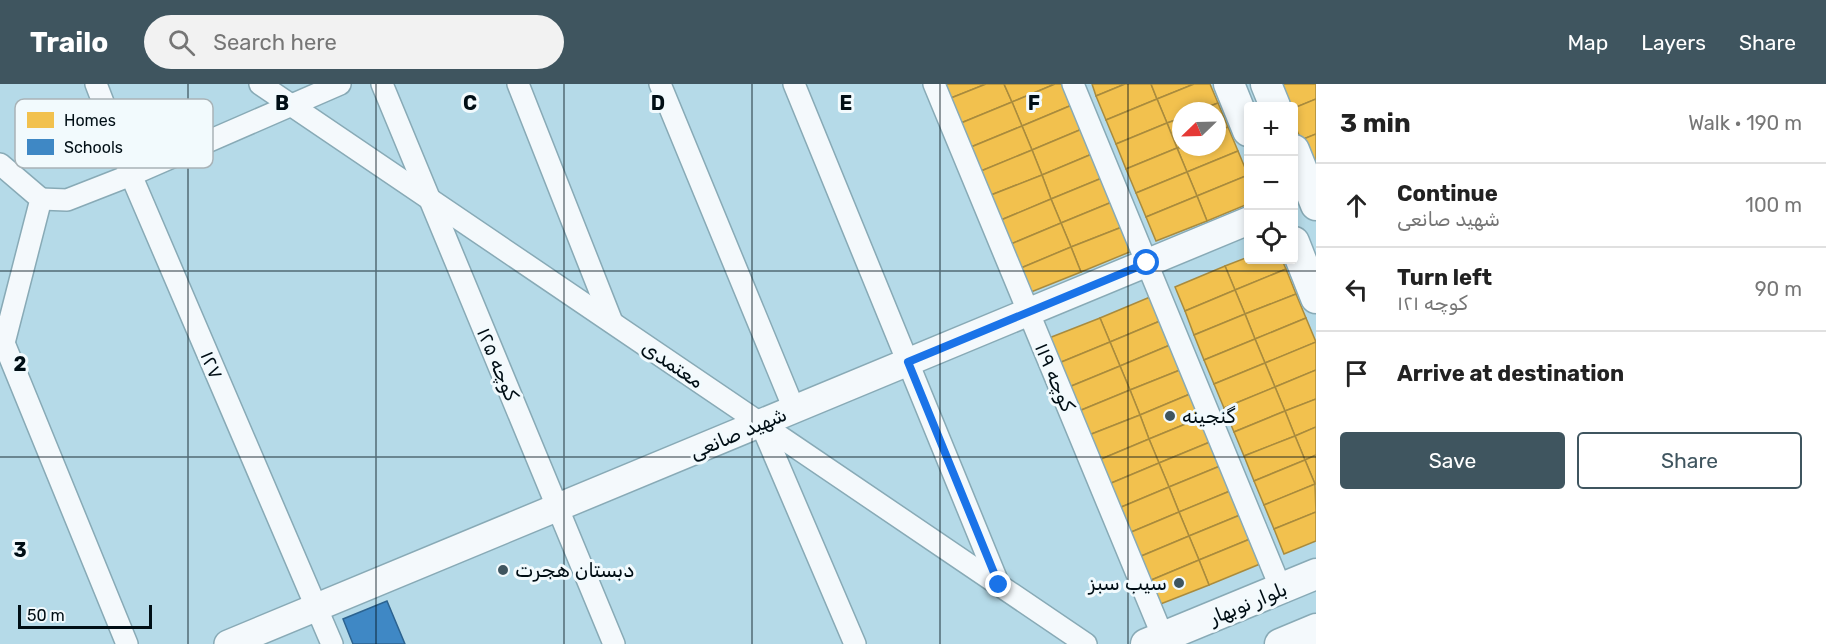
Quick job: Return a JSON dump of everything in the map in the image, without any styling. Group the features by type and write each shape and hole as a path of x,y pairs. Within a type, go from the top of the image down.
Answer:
{"main road":[{"path":"1229,84 1244,122"},
{"path":"1266,84 1273,102"},
{"path":"1296,156 1316,205"},
{"path":"1298,254 1316,298"},
{"name":"بلوار نوبهار","path":"1155,640 1316,574"}],"street":[{"name":"۱۲۷","path":"96,84 102,99"},
{"name":"معتمدی","path":"260,84 1086,644"},
{"path":"213,139 340,84"},
{"name":"کوچه ۱۲۵","path":"382,84 614,644"},
{"path":"518,84 612,322"},
{"path":"660,84 794,409"},
{"path":"795,84 999,585"},
{"name":"کوچه ۱۱۹","path":"934,84 1029,312 1155,640"},
{"path":"1073,84 1281,589"},
{"path":"0,164 41,199 67,200 147,168"},
{"name":"۱۲۷","path":"128,168 332,644"},
{"path":"41,199 2,345 127,644"},
{"name":"شهید صانعی","path":"228,644 1244,223"},
{"path":"761,424 855,644"}],"building: Homes":[{"path":"945,84 986,84 951,98"},
{"path":"986,84 1004,84 1012,102 961,123 951,98"},
{"path":"1004,84 1055,84 1012,102"},
{"path":"1055,84 1064,84 1072,105 1022,126 1012,102"},
{"path":"1092,84 1125,84 1096,96"},
{"path":"1125,84 1151,84 1157,99 1106,120 1096,96"},
{"path":"1151,84 1194,84 1157,99"},
{"path":"1194,84 1210,84 1218,102 1172,102 1172,121 1167,123 1157,99"},
{"path":"1278,84 1316,84 1316,99 1298,106 1298,102 1285,102"},
{"path":"1157,99 1167,123 1116,144 1106,120"},
{"path":"1316,99 1316,134 1301,140 1298,133 1298,106"},
{"path":"1012,102 1022,126 971,147 961,123"},
{"path":"1072,105 1082,129 1032,150 1022,126"},
{"path":"1172,121 1172,136 1167,123"},
{"path":"1167,123 1172,136 1172,150 1126,169 1116,144"},
{"path":"1022,126 1032,150 981,171 971,147"},
{"path":"1228,127 1238,151 1226,156 1226,128"},
{"path":"1082,129 1092,154 1042,175 1032,150"},
{"path":"1316,134 1316,169 1301,140"},
{"path":"1032,150 1042,175 991,195 981,171"},
{"path":"1172,150 1172,156 1180,156 1187,172 1136,193 1126,169"},
{"path":"1238,151 1244,165 1244,177 1197,196 1187,172"},
{"path":"1092,154 1102,178 1051,199 1042,175"},
{"path":"1180,156 1226,156 1187,172"},
{"path":"1187,172 1197,196 1146,217 1136,193"},
{"path":"1042,175 1051,199 1001,220 991,195"},
{"path":"1244,177 1244,206 1207,221 1197,196"},
{"path":"1102,178 1112,202 1061,223 1051,199"},
{"path":"1197,196 1207,221 1156,241 1146,217"},
{"path":"1051,199 1061,223 1011,244 1001,220"},
{"path":"1112,202 1122,227 1071,247 1061,223"},
{"path":"1061,223 1071,247 1021,268 1011,244"},
{"path":"1122,227 1132,251 1081,272 1071,247"},
{"path":"1071,247 1081,272 1031,292 1021,268"},
{"path":"1244,259 1244,264 1284,264 1286,269 1235,290 1225,266"},
{"path":"1225,266 1235,290 1185,311 1175,287"},
{"path":"1286,269 1296,294 1245,314 1235,290"},
{"path":"1235,290 1245,314 1194,335 1185,311"},
{"path":"1296,294 1306,318 1255,339 1245,314"},
{"path":"1150,297 1160,321 1110,342 1100,318"},
{"path":"1245,314 1255,339 1204,360 1194,335"},
{"path":"1100,318 1110,342 1059,363 1049,338"},
{"path":"1306,318 1316,342 1265,363 1255,339"},
{"path":"1160,321 1170,345 1120,366 1110,342"},
{"path":"1255,339 1265,363 1214,384 1204,360"},
{"path":"1110,342 1120,366 1069,387 1059,363"},
{"path":"1316,342 1316,370 1275,387 1265,363"},
{"path":"1170,345 1180,370 1130,390 1120,366"},
{"path":"1265,363 1275,387 1224,408 1214,384"},
{"path":"1120,366 1130,390 1079,411 1069,387"},
{"path":"1180,370 1190,394 1140,415 1130,390"},
{"path":"1316,370 1316,399 1285,411 1275,387"},
{"path":"1275,387 1285,411 1234,432 1224,408"},
{"path":"1130,390 1140,415 1089,435 1079,411"},
{"name":"گنجینه","path":"1190,394 1200,418 1149,439 1140,415"},
{"path":"1316,399 1316,427 1295,436 1285,411"},
{"path":"1285,411 1295,436 1244,456 1234,432"},
{"path":"1140,415 1149,439 1099,460 1089,435"},
{"path":"1200,418 1210,442 1159,463 1149,439"},
{"path":"1316,427 1316,455 1305,460 1295,436"},
{"path":"1295,436 1305,460 1254,481 1244,456"},
{"path":"1149,439 1159,463 1109,484 1099,460"},
{"path":"1210,442 1220,466 1169,487 1159,463"},
{"path":"1316,455 1316,484 1315,484 1305,460"},
{"path":"1305,460 1315,484 1264,505 1254,481"},
{"path":"1159,463 1169,487 1119,508 1109,484"},
{"path":"1220,466 1230,491 1179,512 1169,487"},
{"path":"1315,484 1316,512 1274,529 1264,505"},
{"path":"1169,487 1179,512 1129,533 1119,508"},
{"path":"1230,491 1240,515 1189,536 1179,512"},
{"path":"1179,512 1189,536 1139,557 1129,533"},
{"path":"1316,512 1316,541 1284,554 1274,529"},
{"path":"1240,515 1250,539 1199,560 1189,536"},
{"path":"1189,536 1199,560 1149,581 1139,557"},
{"path":"1250,539 1260,564 1209,585 1199,560"},
{"name":"سیب سبز","path":"1199,560 1209,585 1158,605 1149,581"}],"building: Schools":[{"path":"387,601 405,644 353,644 343,619"}],"place":[{"name":"گنجینه","path":"1170,416"},
{"name":"دبستان هجرت","path":"503,570"},
{"name":"سیب سبز","path":"1179,583"}],"route":[{"path":"999,585 908,362 1147,263"}]}
